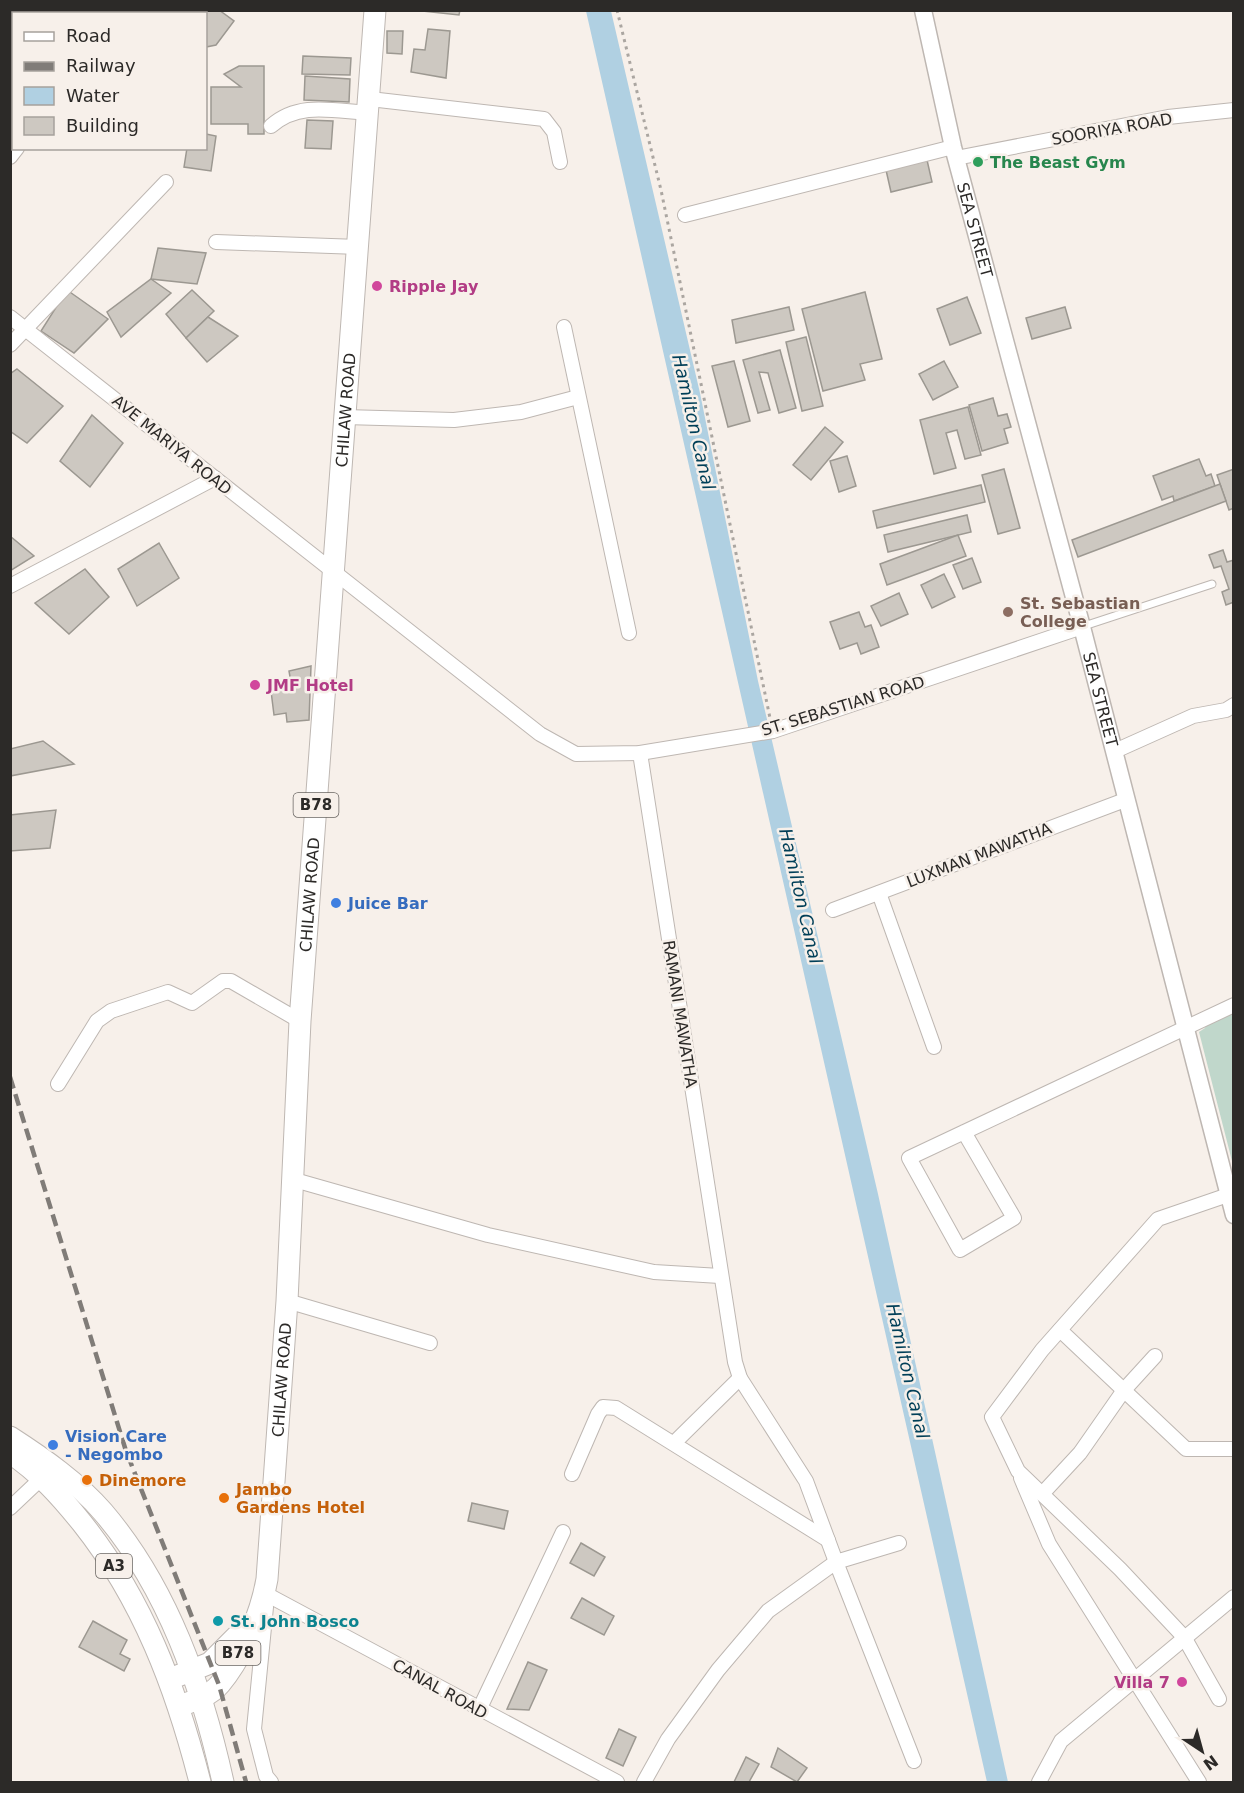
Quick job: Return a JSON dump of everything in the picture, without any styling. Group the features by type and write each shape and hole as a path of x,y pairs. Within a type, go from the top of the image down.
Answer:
{"main road":[{"name":"CHILAW ROAD","path":"201,1699 219,1685 258,1620 264,1597 287,1301 300,1021 375,10"},
{"name":"A3","path":"10,1437 48,1472 102,1511 132,1549 161,1599 192,1672 223,1782"},
{"name":"A3","path":"10,1453 48,1472 71,1509 113,1563 140,1613 170,1679 200,1782"},
{"name":"CHILAW ROAD","path":"170,1679 210,1663 240,1634 264,1597"},
{"path":"179,1706 201,1699"}],"street":[{"name":"SEA STREET","path":"923,10 954,153 1082,627 1233,1215"},
{"path":"271,126 283,115 302,109 369,106 544,119 554,132 560,162"},
{"name":"SOORIYA ROAD","path":"686,215 954,153 1158,119 1233,110"},
{"path":"10,345 166,182"},
{"path":"216,243 359,247"},
{"name":"AVE MARIYA ROAD","path":"10,317 332,573"},
{"path":"564,327 629,633"},
{"path":"344,417 454,420 521,412 578,398"},
{"path":"10,586 214,478"},
{"name":"ST. SEBASTIAN ROAD","path":"332,573 540,734 576,754 640,753 773,731 1082,627"},
{"path":"1114,751 1193,716 1226,710 1233,705"},
{"name":"RAMANI MAWATHA","path":"640,753 735,1362 740,1378 806,1481 914,1761"},
{"name":"LUXMAN MAWATHA","path":"833,910 1125,800"},
{"path":"879,893 934,1047"},
{"path":"58,1084 97,1022 111,1011 168,992 192,1003 223,981 231,981 300,1021"},
{"path":"964,1132 1014,1218 960,1250 909,1158 1186,1026 1233,1005"},
{"path":"291,1179 499,1237 654,1272 720,1276"},
{"path":"1199,1782 1049,1544 992,1417 1060,1330 1158,1219 1228,1195"},
{"path":"287,1301 430,1342"},
{"path":"1060,1330 1186,1449 1233,1449"},
{"path":"1042,1494 1080,1453 1124,1390 1155,1356"},
{"path":"675,1443 740,1378"},
{"path":"572,1474 603,1407 616,1408 828,1540"},
{"path":"1018,1471 1120,1569 1184,1637 1219,1699"},
{"path":"10,1508 48,1472"},
{"path":"479,1710 563,1532"},
{"path":"644,1782 668,1739 718,1670 768,1611 836,1562 899,1543"},
{"path":"264,1597 267,1612 254,1729 266,1776 271,1782"},
{"name":"CANAL ROAD","path":"264,1597 479,1710 595,1777 617,1782"},
{"path":"1040,1782 1062,1741 1233,1597"}],"lane":[{"path":"1082,627 1212,584"}],"path":[{"path":"617,10 663,201 773,731"}],"green space":[{"path":"1233,1011 1233,1165 1199,1032 1205,1028 1207,1022"}],"water":[{"name":"Hamilton Canal","path":"586,11 611,11 700,393 758,681 878,1194 1008,1782 987,1782"}],"building":[{"path":"22,10 57,10 56,12 21,12"},
{"path":"73,10 107,10 106,12 75,12"},
{"path":"171,10 219,10 234,21 216,45 207,47 207,12 170,12"},
{"path":"413,10 460,10 459,15"},
{"path":"10,27 12,28 12,57 10,56"},
{"path":"428,29 450,31 446,78 411,72 414,49 425,50"},
{"path":"387,31 403,31 402,54 387,53"},
{"path":"303,56 351,58 350,75 302,74"},
{"path":"10,61 12,63 12,122 10,123"},
{"path":"239,66 264,66 264,134 248,134 248,124 211,124 211,87 241,87 224,74"},
{"path":"305,76 350,79 349,102 304,100"},
{"path":"307,120 333,121 331,149 305,148"},
{"path":"207,134 216,136 211,171 184,167 187,150 207,150"},
{"path":"927,160 932,182 891,192 886,170"},
{"path":"158,248 206,253 197,284 151,279"},
{"path":"151,279 171,293 121,337 107,312"},
{"path":"67,290 108,319 74,353 41,331"},
{"path":"192,290 214,311 186,338 166,314"},
{"path":"865,292 882,359 860,364 865,380 823,391 802,309"},
{"path":"967,297 981,333 950,345 937,309"},
{"path":"789,307 794,330 736,343 732,320"},
{"path":"1065,307 1071,328 1032,339 1026,318"},
{"path":"208,317 238,336 207,362 186,338"},
{"path":"806,337 823,406 802,411 786,342"},
{"path":"780,350 796,408 779,413 768,373 759,372 770,410 758,413 743,360"},
{"path":"734,361 750,421 728,427 712,366"},
{"path":"944,361 958,387 933,400 919,374"},
{"path":"17,369 63,406 27,443 10,431 10,374"},
{"path":"993,398 998,416 1007,414 1011,427 1004,429 1008,443 982,451 969,405"},
{"path":"968,407 981,455 965,459 957,430 946,433 956,468 934,474 920,420"},
{"path":"92,415 123,443 90,487 60,461"},
{"path":"825,427 843,442 811,480 793,465"},
{"path":"847,456 856,486 839,492 830,461"},
{"path":"1199,459 1206,476 1211,474 1215,486 1174,501 1173,496 1162,500 1153,476"},
{"path":"1004,469 1020,528 998,534 982,475"},
{"path":"1234,469 1234,508 1229,510 1217,475"},
{"path":"1220,484 1226,501 1078,557 1072,540"},
{"path":"981,485 985,502 877,528 873,511"},
{"path":"967,515 971,532 888,552 884,535"},
{"path":"958,535 966,556 887,585 880,564"},
{"path":"10,536 34,556 10,571"},
{"path":"159,543 179,578 137,606 118,569"},
{"path":"1223,550 1227,562 1234,560 1234,602 1226,605 1222,592 1229,589 1221,566 1214,568 1209,555"},
{"path":"972,558 981,582 963,589 953,565"},
{"path":"85,569 109,597 69,634 35,603"},
{"path":"944,574 955,597 932,608 921,585"},
{"path":"899,593 908,614 881,626 871,606"},
{"path":"859,612 865,627 871,625 879,647 861,654 857,643 840,649 830,622"},
{"path":"311,666 309,720 287,722 286,713 274,715 271,691 292,688 289,671"},
{"path":"43,741 74,764 10,776 10,749"},
{"path":"56,810 50,848 10,851 10,815"},
{"path":"472,1503 508,1511 504,1529 468,1521"},
{"path":"581,1543 605,1557 594,1576 570,1563"},
{"path":"582,1598 614,1616 604,1635 571,1618"},
{"path":"93,1621 127,1640 120,1654 130,1659 124,1671 79,1647"},
{"path":"528,1662 547,1670 529,1710 507,1709"},
{"path":"619,1729 636,1737 623,1766 606,1758"},
{"path":"778,1748 807,1768 797,1782 771,1767"},
{"path":"746,1757 759,1764 749,1782 734,1782"}],"railway":[{"path":"10,1077 126,1451 219,1685 246,1782"}],"place":[{"name":"The Beast Gym","path":"978,162"},
{"name":"Ripple Jay","path":"377,286"},
{"name":"St. Sebastian College","path":"1008,612"},
{"name":"JMF Hotel","path":"255,685"},
{"name":"Juice Bar","path":"336,903"},
{"name":"Vision Care - Negombo","path":"53,1445"},
{"name":"Dinemore","path":"87,1480"},
{"name":"Jambo Gardens Hotel","path":"224,1498"},
{"name":"St. John Bosco","path":"218,1621"},
{"name":"Villa 7","path":"1182,1682"}]}
